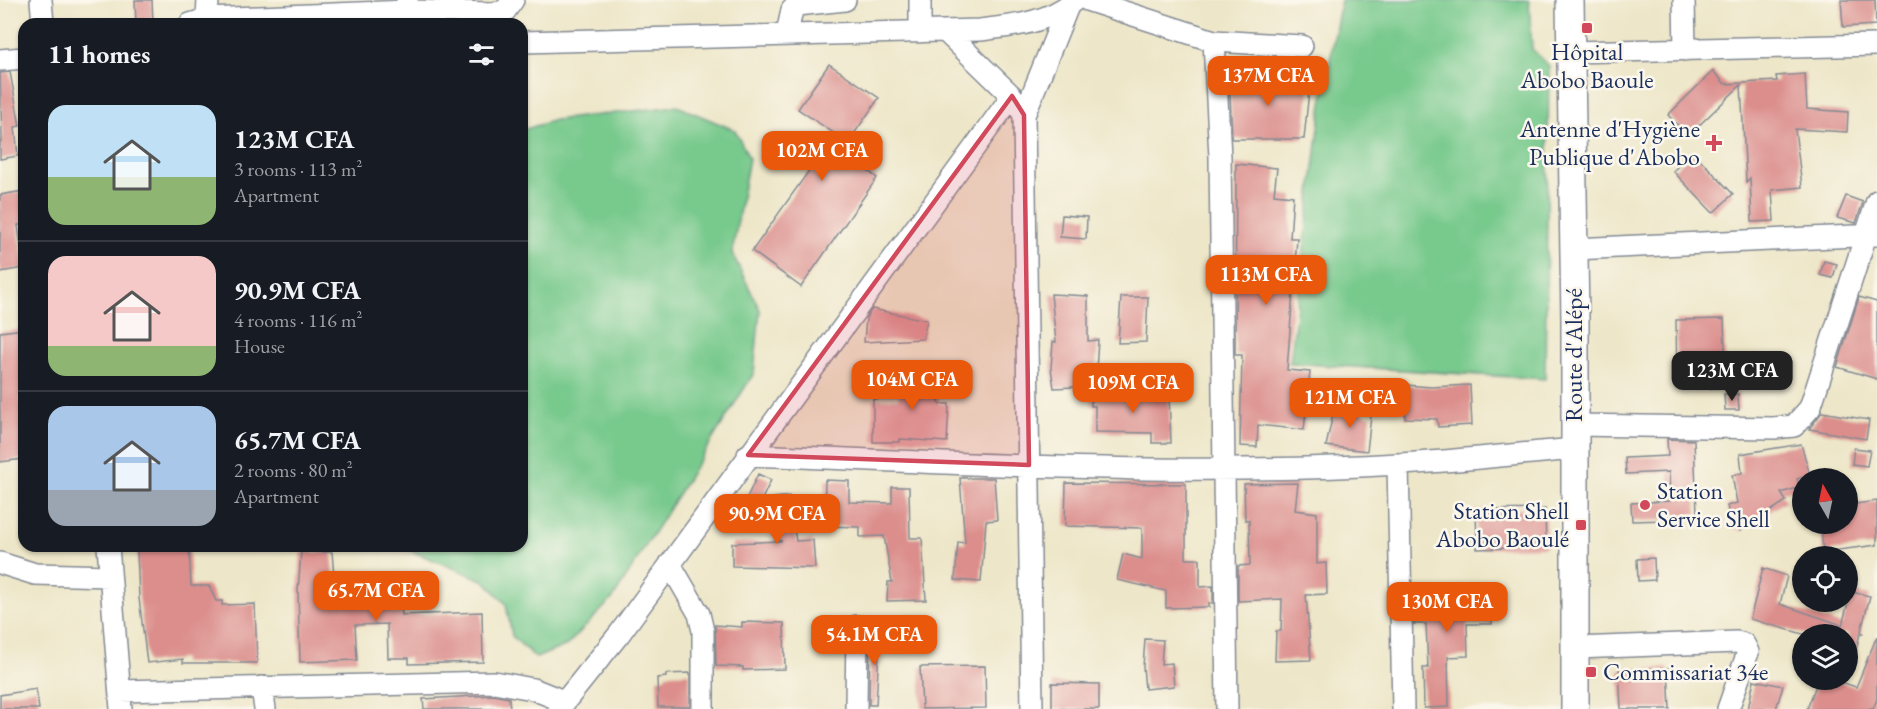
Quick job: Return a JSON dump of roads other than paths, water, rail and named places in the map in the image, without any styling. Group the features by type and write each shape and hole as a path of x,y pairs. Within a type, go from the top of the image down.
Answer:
{"main road":[{"name":"Route d'Alépé","path":"1570,0 1574,249 1575,709"}],"street":[{"path":"41,0 42,18"},
{"path":"202,14 407,5 493,13 505,11 513,0"},
{"path":"787,34 792,10 797,5 845,0"},
{"path":"920,0 920,32"},
{"path":"1684,0 1685,50"},
{"path":"528,42 946,32 1034,22 1077,2 1214,41 1302,46"},
{"path":"1032,709 1024,115 1077,2"},
{"path":"946,32 1012,96 1024,115"},
{"path":"1214,41 1220,157 1227,709"},
{"path":"1571,52 1876,45"},
{"path":"0,60 18,58"},
{"path":"108,552 121,700 262,687 494,682 532,689 561,705 620,633 748,454 1012,96"},
{"path":"748,454 1029,465 1224,469 1398,464 1574,437 1794,426 1810,408 1871,237 1877,201"},
{"path":"1574,249 1871,237"},
{"path":"1398,464 1403,709"},
{"path":"0,563 34,574 110,576"},
{"path":"670,564 699,614 703,631 704,709"},
{"path":"856,709 857,626"},
{"path":"1575,648 1737,642 1744,644 1748,652 1728,709"},
{"path":"262,687 265,709"}],"place":[{"name":"Hôpital Abobo Baoule","path":"1587,28"},
{"name":"Antenne d'Hygiène Publique d'Abobo","path":"1714,143"},
{"name":"Station Service Shell","path":"1645,505"},
{"name":"Station Shell Abobo Baoulé","path":"1581,525"},
{"name":"Commissariat 34e","path":"1591,672"}]}
